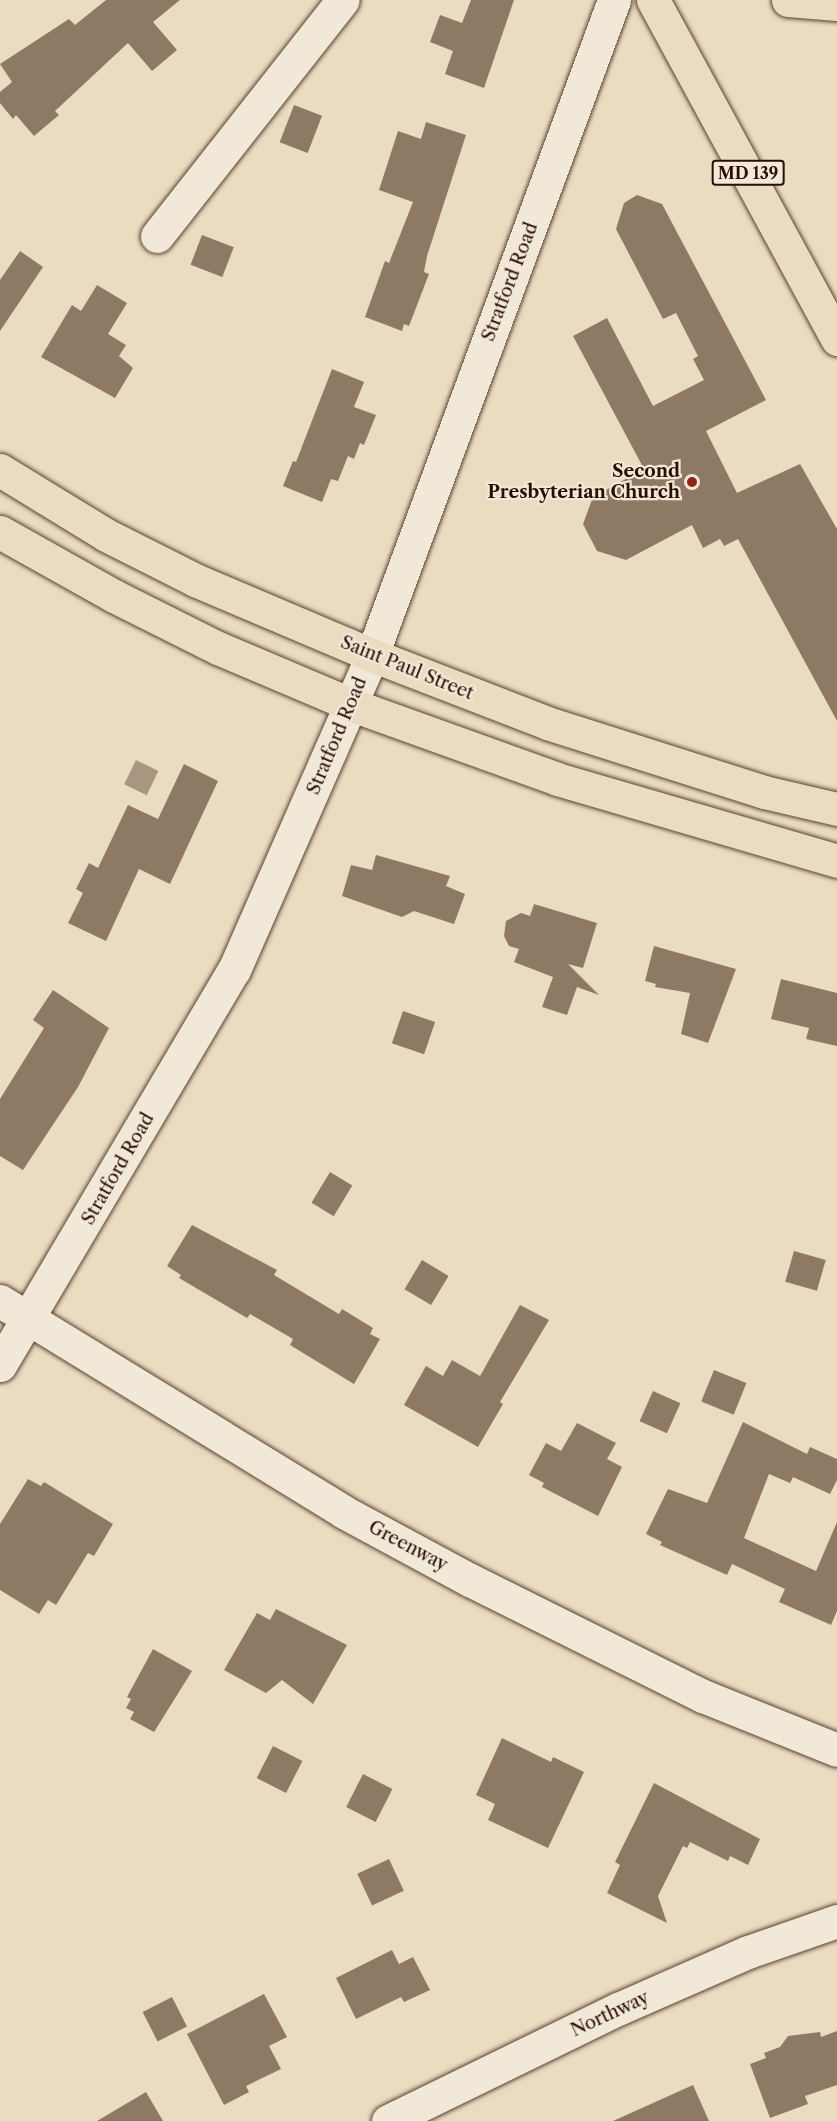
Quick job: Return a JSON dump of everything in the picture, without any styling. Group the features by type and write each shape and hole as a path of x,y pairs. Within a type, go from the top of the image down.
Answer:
{"main road":[{"path":"788,0 837,4"},
{"name":"MD 139","path":"660,3 837,339"},
{"name":"Saint Paul Street","path":"0,470 106,535 195,580 372,655 547,723 764,792 837,809"},
{"path":"0,532 207,643 352,705 557,779 837,861"}],"street":[{"path":"157,236 343,0"},
{"name":"Stratford Road","path":"0,1365 234,970 372,655 614,0"},
{"name":"Greenway","path":"0,1301 344,1512 470,1580 703,1696 837,1750"},
{"name":"Northway","path":"388,2121 618,2009 748,1952 837,1921"}],"shaded area":[{"path":"136,760 158,771 147,795 124,784"}],"building":[{"path":"106,0 180,0 153,22 177,50 152,71 128,43 55,111 59,115 34,136 16,115 13,119 0,103 0,92 12,82 0,64 69,19 75,25"},
{"path":"471,0 514,0 484,88 445,74 453,51 430,42 440,15 462,23"},
{"path":"294,105 322,116 308,153 280,142"},
{"path":"426,122 466,135 427,256 424,272 429,274 409,326 404,324 402,331 365,317 385,261 389,263 413,202 379,190 398,131 421,139"},
{"path":"637,195 662,204 766,400 706,431 737,493 800,464 837,529 837,721 738,539 724,546 720,539 703,548 692,525 626,560 597,551 583,524 593,497 644,469 573,336 607,318 653,406 704,380 693,359 698,356 676,313 663,319 616,229 624,203"},
{"path":"202,235 234,247 222,277 191,265"},
{"path":"20,251 43,267 0,331 0,280"},
{"path":"97,285 127,303 108,334 126,345 119,356 133,368 115,398 41,357 72,305 81,311"},
{"path":"332,369 364,382 354,407 376,415 364,445 360,443 354,459 348,456 338,481 331,479 322,502 283,486 293,461 296,462"},
{"path":"184,764 218,781 170,884 139,869 106,941 68,923 83,893 76,889 89,863 98,868 128,805 158,819"},
{"path":"376,855 450,876 446,886 465,894 454,924 414,911 402,917 342,896 351,865 372,870"},
{"path":"534,904 597,923 583,968 568,964 599,995 577,987 567,1015 542,1007 553,977 514,962 519,949 509,946 504,936 506,921 521,913 530,916"},
{"path":"654,946 736,969 708,1043 681,1034 690,993 655,987 656,984 645,981"},
{"path":"781,979 837,993 837,1046 806,1039 809,1028 771,1019"},
{"path":"53,990 109,1028 78,1087 23,1170 0,1156 0,1099 44,1028 33,1020"},
{"path":"403,1011 435,1022 424,1054 392,1043"},
{"path":"330,1172 352,1185 334,1216 311,1203"},
{"path":"192,1225 277,1270 274,1275 339,1314 342,1309 373,1328 370,1334 380,1339 354,1384 290,1345 293,1339 250,1314 247,1318 179,1278 181,1275 167,1266"},
{"path":"794,1251 826,1260 817,1291 785,1282"},
{"path":"422,1260 449,1276 431,1305 404,1289"},
{"path":"520,1305 549,1320 500,1402 503,1404 478,1447 404,1405 426,1366 443,1376 452,1360 480,1376"},
{"path":"714,1370 746,1383 734,1415 701,1402"},
{"path":"653,1391 680,1403 667,1433 640,1421"},
{"path":"743,1422 807,1454 810,1447 837,1459 837,1480 830,1494 793,1477 790,1483 769,1474 744,1538 816,1571 837,1522 837,1611 831,1625 779,1602 785,1589 732,1564 727,1575 660,1545 662,1542 646,1534 668,1489 707,1503"},
{"path":"577,1423 616,1443 607,1459 622,1467 598,1516 542,1487 544,1483 529,1475 546,1443 561,1451"},
{"path":"28,1479 41,1486 44,1482 113,1524 94,1556 88,1553 56,1605 48,1600 39,1614 0,1590 0,1524"},
{"path":"276,1609 347,1645 313,1704 282,1680 266,1693 224,1670 257,1613 270,1620"},
{"path":"153,1649 192,1671 154,1732 130,1719 134,1712 126,1708 131,1699 127,1697"},
{"path":"502,1738 551,1762 553,1757 584,1772 548,1848 488,1820 495,1804 476,1795"},
{"path":"273,1746 302,1761 286,1793 257,1778"},
{"path":"363,1774 392,1789 376,1822 346,1807"},
{"path":"654,1783 760,1839 748,1865 730,1856 728,1861 690,1842 687,1848 683,1846 658,1896 667,1923 607,1893 620,1865 615,1862"},
{"path":"389,1859 404,1891 372,1906 357,1874"},
{"path":"392,1950 399,1964 413,1957 430,1990 404,2002 401,1997 356,2019 336,1978"},
{"path":"264,1994 287,2037 269,2046 281,2069 246,2086 249,2092 224,2105 187,2034"},
{"path":"172,1997 187,2026 158,2041 143,2012"},
{"path":"837,2031 837,2085 805,2096 808,2104 770,2118 750,2064 766,2058 764,2053 780,2047 788,2036 820,2032 821,2037"},
{"path":"693,2085 709,2121 613,2121"},
{"path":"146,2092 163,2121 97,2121"}],"place":[{"name":"Second Presbyterian Church","path":"692,482"}]}
